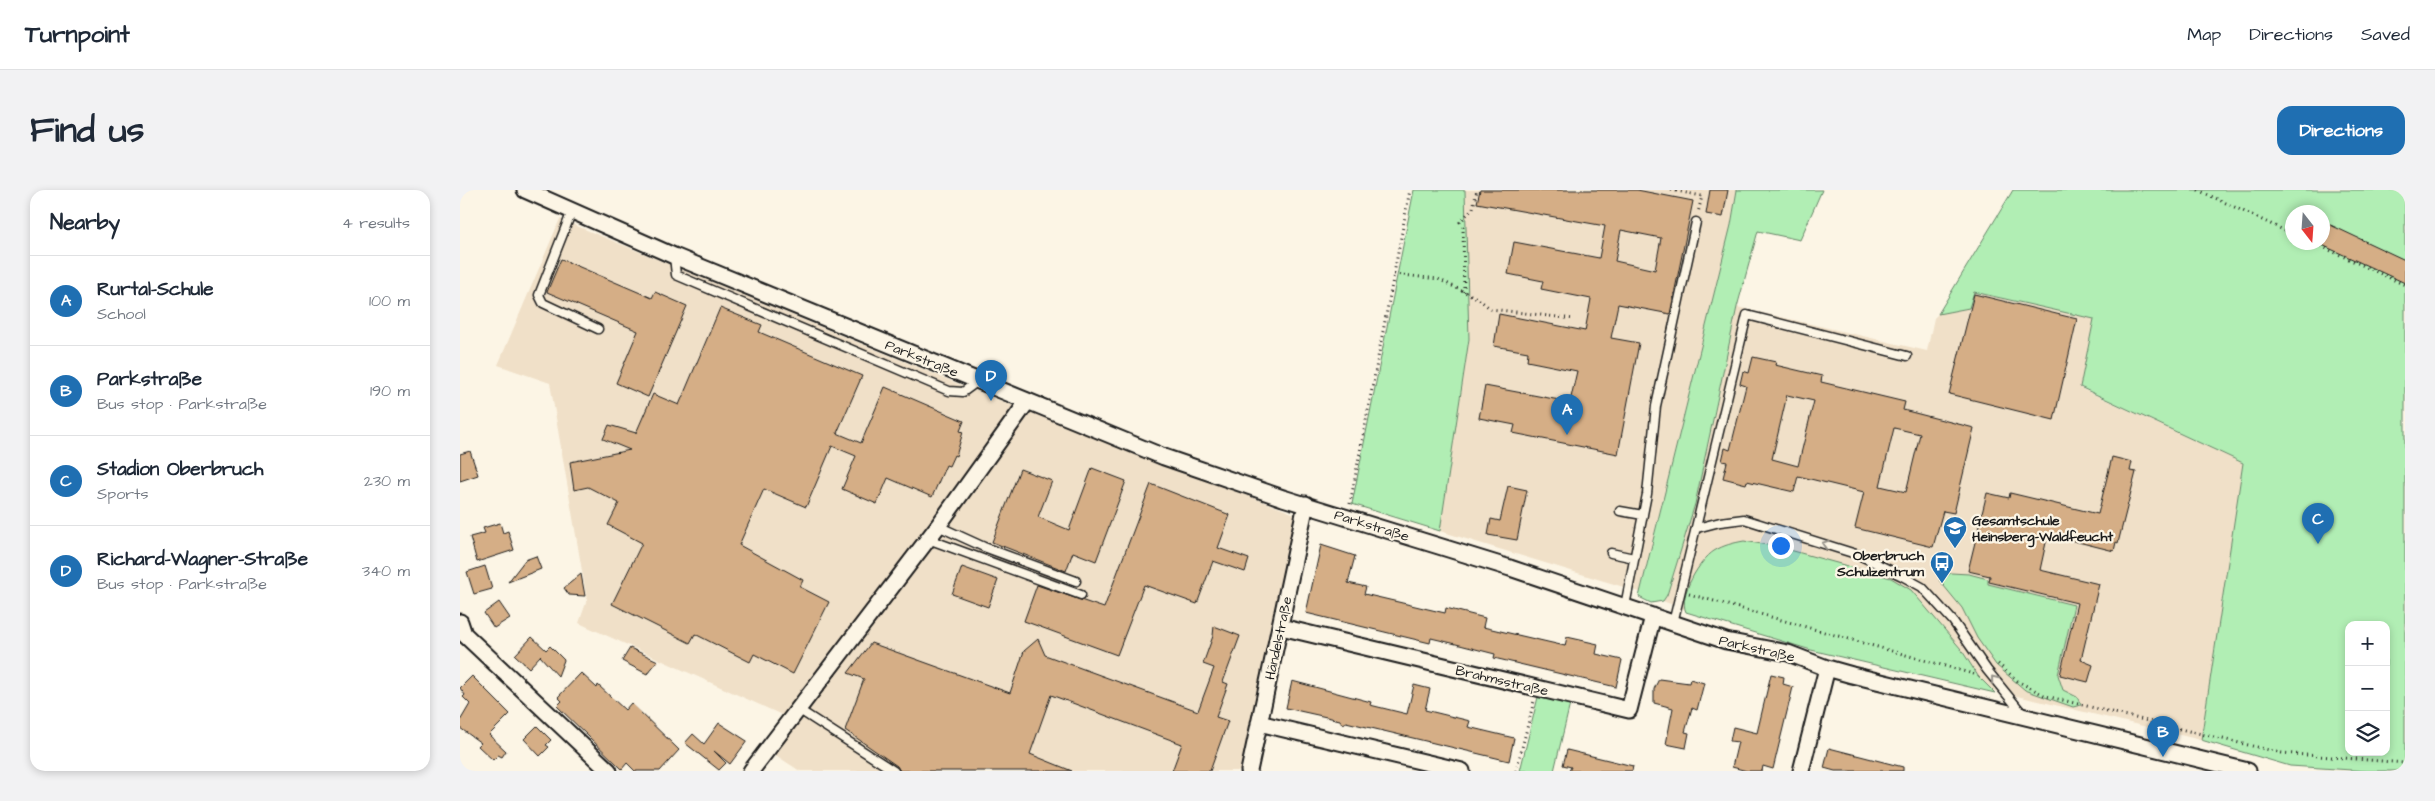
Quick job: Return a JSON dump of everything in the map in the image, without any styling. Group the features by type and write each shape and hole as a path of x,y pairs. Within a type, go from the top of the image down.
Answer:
{"street":[{"name":"Parkstraße","path":"525,190 674,256 1164,457 1625,606 1726,641 1788,653 1827,668 2025,717 2184,764 2248,771"},
{"path":"751,771 798,709 873,621 894,593 928,539 1027,402"},
{"name":"Händelstraße","path":"1249,771 1306,504"},
{"name":"Brahmsstraße","path":"1281,627 1630,710 1653,616"},
{"path":"461,630 609,771"},
{"path":"1801,771 1827,668"},
{"path":"1259,723 1462,771"}],"lane":[{"path":"572,211 539,295 543,303 598,329"},
{"path":"1625,606 1648,494 1656,406 1696,222"},
{"path":"1673,624 1747,315 1907,356"},
{"path":"1620,511 1643,516"},
{"path":"1697,528 1744,518 1859,555 1922,587 1953,621 1987,670 2025,717"},
{"path":"938,526 984,547 1076,581"},
{"path":"928,539 1081,595"},
{"path":"1611,553 1634,558"},
{"path":"798,709 894,771"}],"path":[{"path":"1347,517 1410,190"},
{"path":"1464,292 1463,227 1460,222 1473,208 1476,190"},
{"path":"1671,190 1702,196 1696,222"},
{"path":"2198,190 2285,231"},
{"path":"2329,250 2405,285"},
{"path":"1394,274 1438,279 1492,309 1574,319"},
{"path":"1681,592 1974,676 1998,664 2019,682 2046,696 2282,753 2405,763"},
{"path":"1516,771 1537,688"}],"shaded area":[{"path":"1465,190 1737,190 1731,225 1640,592 1440,531 1469,339"},
{"path":"560,219 973,390 1295,514 1241,771 800,771 760,745 782,715 579,623 587,600 550,383 498,365"},
{"name":"Gesamtschule Heinsberg-Waldfeucht","path":"1973,292 2094,319 2080,388 2243,463 2201,740 1871,661 1693,613 1663,601 1667,595 1695,504 1737,307 1927,351 1934,318 1938,314 1969,308"}],"green space":[{"path":"1414,190 1465,190 1469,339 1440,531 1352,504"},
{"path":"1737,190 1822,190 1800,240 1758,231 1737,307 1695,504 1667,595 1663,601 1651,603 1639,597 1731,225"},
{"path":"2013,190 2405,190 2405,771 2367,771 2290,766 2201,740 2243,463 2080,387 2094,319 1974,292 1969,308 1938,314"},
{"path":"1744,541 1779,547 1891,578 1911,590 1961,649 1978,676 1995,693 1811,650 1686,612 1684,605 1688,588 1692,578 1703,562 1714,551 1729,544"},
{"path":"1951,573 1969,574 1988,579 1988,584 2074,605 2058,675 2063,690 2077,697 2081,705 2073,707 2025,690 1996,665 1977,638 1962,608 1939,580"},
{"path":"1538,697 1570,704 1554,771 1520,771"}],"building":[{"path":"1480,190 1637,190 1693,201 1670,314 1618,304 1611,338 1639,343 1618,454 1513,433 1515,425 1479,418 1485,386 1570,402 1577,371 1527,361 1528,352 1494,346 1499,314 1585,331 1591,299 1541,289 1543,281 1508,274 1514,242 1599,258 1605,226 1477,203","holes":["1621,230 1661,238 1655,270 1615,261"]},
{"path":"1710,190 1728,190 1723,217 1706,214"},
{"path":"2330,225 2405,260 2405,283 2330,249"},
{"path":"561,259 652,298 655,292 687,306 648,397 616,383 638,331 547,292"},
{"path":"1974,294 2077,319 2054,420 1949,394"},
{"path":"720,308 762,325 759,332 862,376 837,433 861,443 885,387 964,421 960,431 963,432 956,456 954,455 949,466 946,465 932,497 888,478 877,504 842,489 856,456 832,446 806,507 764,489 739,545 803,580 800,587 829,602 793,674 754,654 750,662 695,634 690,643 612,604 642,543 608,525 619,503 588,487 574,490 570,462 630,450 603,439 609,425 636,433 653,394 679,405"},
{"path":"1753,357 1776,362 1775,365 1822,376 1821,382 1905,402 1903,410 1974,428 1954,513 1943,511 1933,547 1855,528 1864,492 1798,476 1794,492 1747,481 1746,484 1723,478 1727,462 1722,461 1725,448 1730,450 1746,386 1740,384 1743,371 1749,373","holes":["1787,395 1814,401 1798,466 1772,459","1894,428 1920,434 1906,492 1880,486"]},
{"path":"470,451 478,475 460,481 460,454"},
{"path":"2112,457 2132,462 2130,471 2136,472 2118,543 2116,542 2114,551 2058,537 2058,540 2047,538 2040,570 2099,584 2081,660 2093,665 2088,682 2060,675 2077,603 1989,582 1990,576 1968,571 1987,493 2009,498 2010,493 2098,514"},
{"path":"1092,468 1126,481 1096,561 1073,552 1066,571 992,542 1020,469 1052,481 1038,517 1069,530"},
{"path":"1151,484 1230,515 1218,548 1249,559 1245,572 1213,561 1197,604 1144,585 1117,655 1024,621 1037,585 1104,608"},
{"path":"1508,486 1527,490 1517,540 1488,535 1491,519 1500,521"},
{"path":"500,523 503,533 508,531 514,550 477,562 470,537 485,533 483,528"},
{"path":"1321,545 1355,556 1348,583 1366,587 1364,594 1445,613 1446,608 1485,618 1483,627 1565,646 1567,637 1598,644 1596,654 1622,660 1616,687 1494,658 1495,654 1452,643 1431,638 1430,643 1306,613"},
{"path":"536,556 541,569 508,582 525,560"},
{"path":"485,566 492,589 474,594 467,572"},
{"path":"962,567 998,580 988,607 952,594"},
{"path":"581,574 585,596 569,595 564,588"},
{"path":"499,602 510,618 494,628 484,613"},
{"path":"1214,626 1240,636 1223,682 1228,684 1216,717 1228,721 1210,771 1172,771 1182,744 1051,695 1030,754 1072,771 900,771 897,766 845,730 864,679 848,673 871,643 1010,693 1024,651 1038,639 1045,655 1198,711 1214,668 1203,664 1213,636"},
{"path":"532,637 546,650 550,646 564,660 558,676 540,656 529,668 515,655"},
{"path":"630,648 658,661 647,674 622,661"},
{"path":"581,673 597,688 598,685 625,710 631,703 679,750 660,771 635,771 627,763 622,769 557,706 562,701 558,697"},
{"path":"1771,674 1784,677 1783,684 1793,687 1773,769 1763,766 1762,771 1747,771 1732,767 1738,742 1730,741 1733,727 1757,733"},
{"path":"472,676 510,714 489,735 506,751 502,757 498,755 493,760 478,746 481,743 460,728 460,721 470,704 463,697 465,695 460,688"},
{"path":"1659,679 1689,683 1690,679 1704,683 1697,710 1692,708 1685,732 1689,733 1686,748 1666,744 1673,708 1654,703 1654,689"},
{"path":"1292,681 1371,702 1370,705 1407,714 1414,685 1430,689 1425,710 1470,721 1468,727 1514,738 1509,761 1346,722 1342,724 1340,720 1286,708"},
{"path":"719,723 747,741 730,764 714,751 726,763 719,770 685,743 693,734 704,744"},
{"path":"537,726 551,740 546,745 549,747 540,756 524,739"},
{"path":"1829,748 1903,767 1903,771 1835,771 1824,768"},
{"path":"1567,750 1633,766 1632,771 1569,771 1571,767 1563,765"}],"place":[{"name":"Richard-Wagner-Straße","path":"991,401"},
{"name":"Rurtal-Schule","path":"1567,435"},
{"name":"Stadion Oberbruch","path":"2318,544"},
{"name":"Gesamtschule Heinsberg-Waldfeucht","path":"1955,549"},
{"name":"Oberbruch Schulzentrum","path":"1942,584"},
{"name":"Parkstraße","path":"2163,757"}]}
